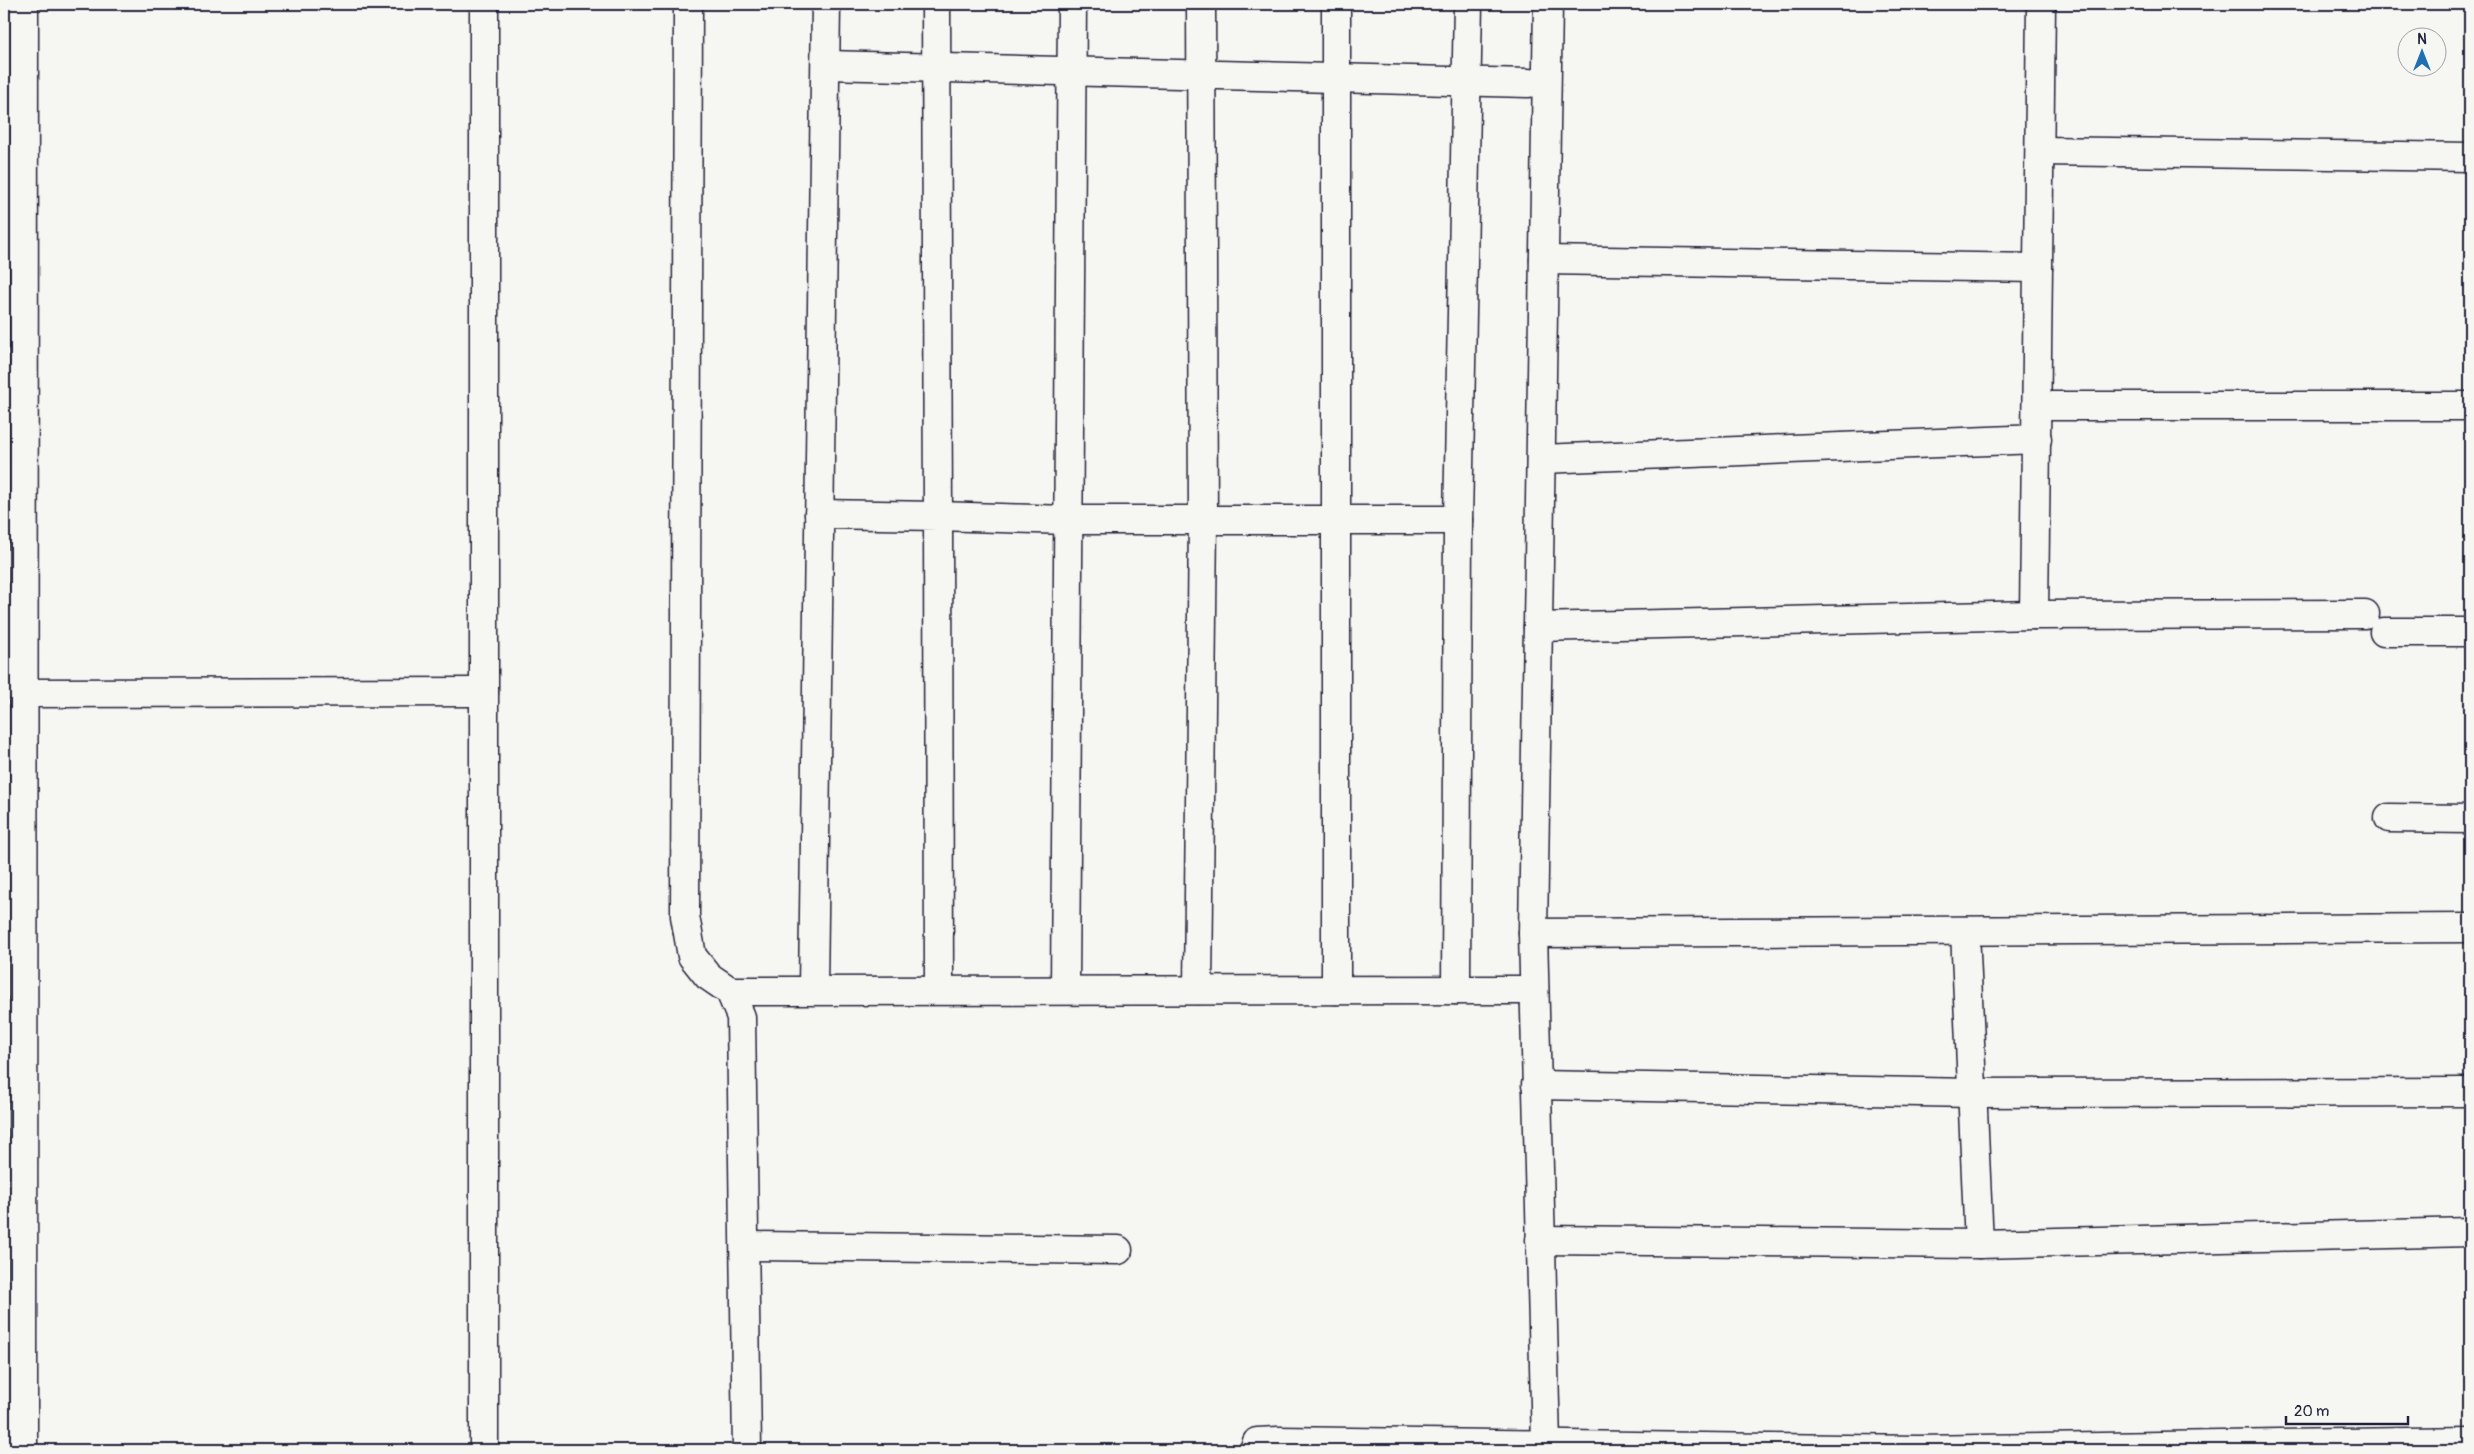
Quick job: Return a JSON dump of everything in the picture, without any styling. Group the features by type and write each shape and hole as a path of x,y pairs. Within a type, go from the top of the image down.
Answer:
{"street":[{"path":"23,1450 22,693 13,472 24,4"},
{"path":"484,4 484,1450"},
{"path":"688,4 685,916 692,956 708,976 730,991 741,1017 747,1450"},
{"path":"813,990 826,4"},
{"path":"936,4 934,68 938,516 939,990"},
{"path":"1065,990 1072,4"},
{"path":"1198,990 1203,520 1201,4"},
{"path":"1336,4 1338,520 1336,990"},
{"path":"1456,990 1458,520 1468,4"},
{"path":"1546,1444 1533,933 1548,4"},
{"path":"2034,615 2041,4"},
{"path":"826,65 1528,83"},
{"path":"2040,151 2470,156"},
{"path":"1544,260 2038,268"},
{"path":"2037,406 2470,406"},
{"path":"1541,459 2037,438"},
{"path":"819,514 1068,520 1458,520"},
{"path":"1538,627 2034,615 2374,623 2470,632"},
{"path":"22,693 484,692"},
{"path":"2389,818 2470,819"},
{"path":"1533,933 2470,928"},
{"path":"1965,931 1979,1244"},
{"path":"730,991 1534,990"},
{"path":"1536,1085 1973,1093 2470,1092"},
{"path":"1540,1240 1979,1244 2470,1232"},
{"path":"745,1246 1118,1250"},
{"path":"1254,1450 1257,1442 1278,1441 1919,1450 2470,1441"}]}
